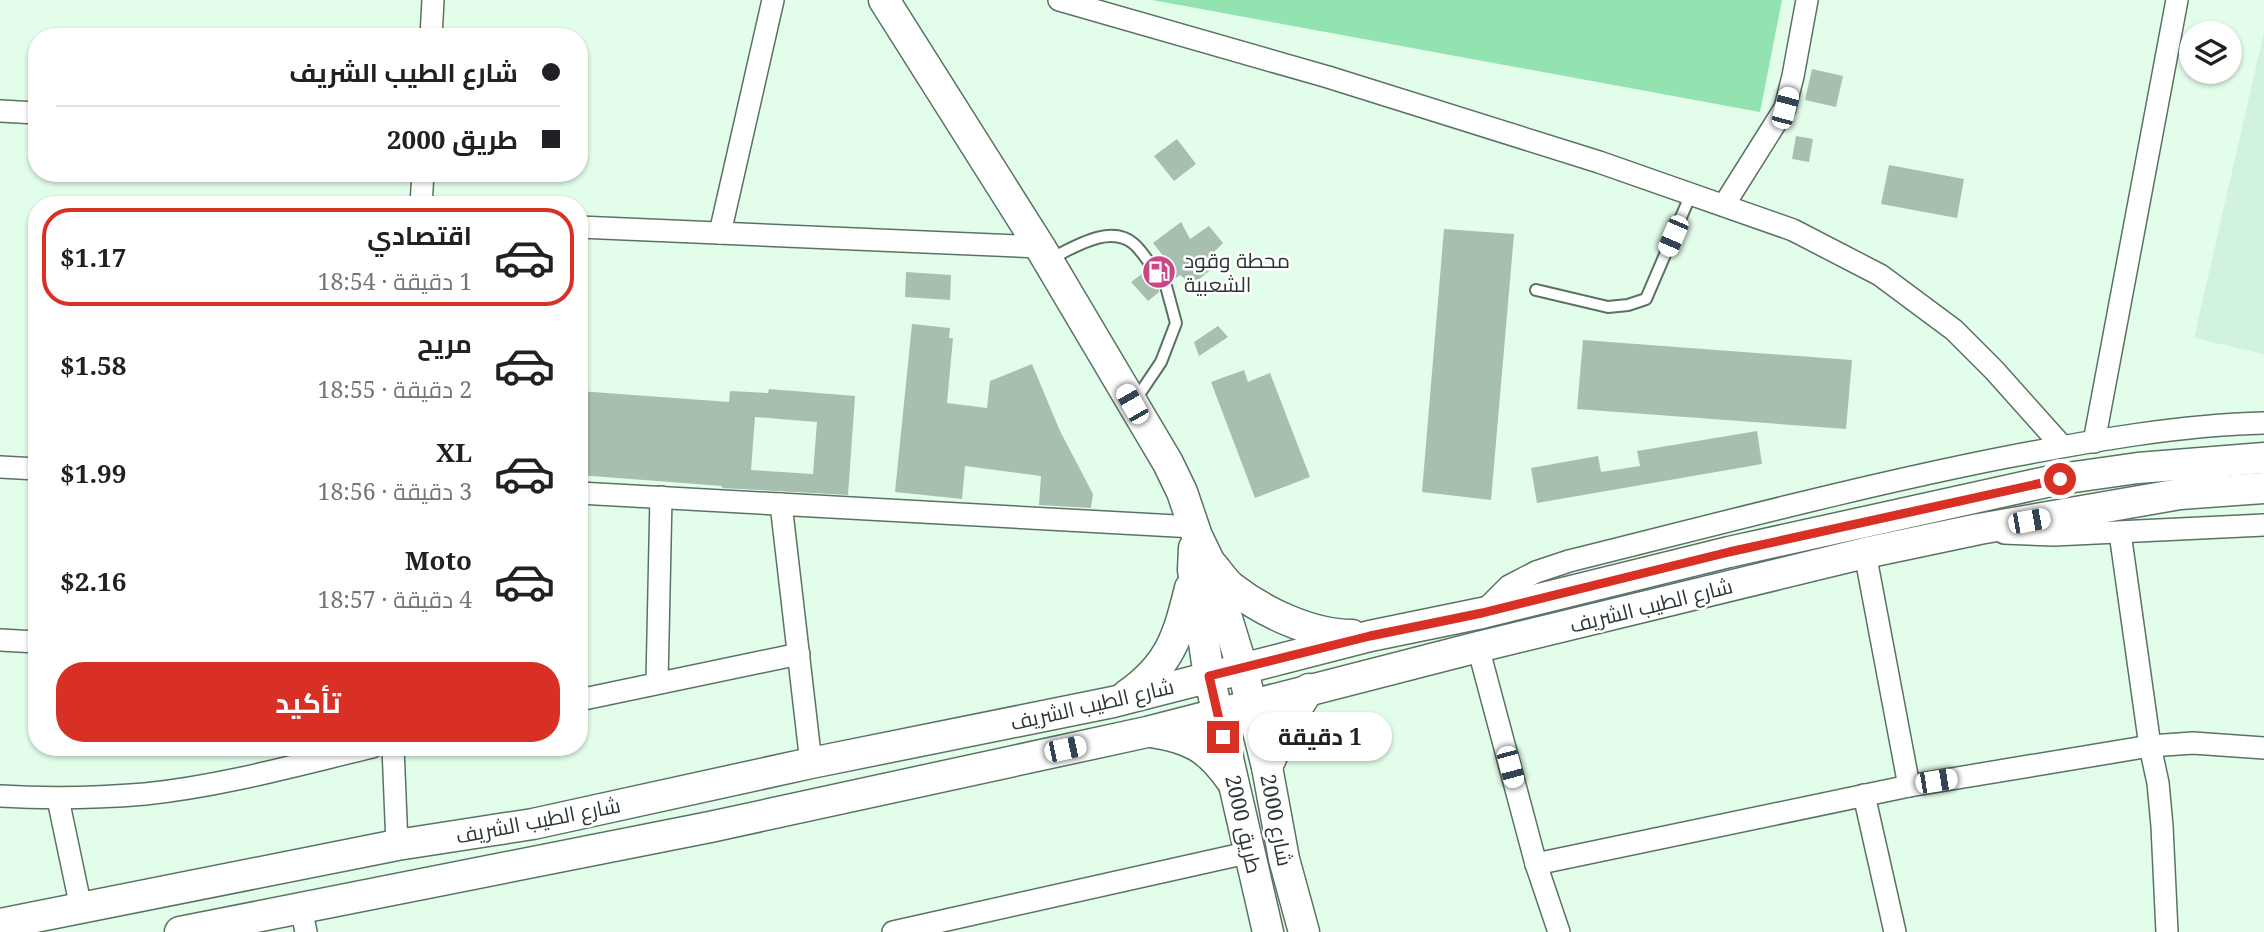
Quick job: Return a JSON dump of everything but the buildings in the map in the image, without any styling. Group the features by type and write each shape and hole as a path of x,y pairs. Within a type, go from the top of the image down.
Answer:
{"main road":[{"path":"884,0 1044,253 1168,463 1182,492 1195,532 1202,566 1171,650 1143,683 1112,702"},
{"name":"شارع الطيب الشريف","path":"0,924 397,845 533,824 811,763 1112,702 1370,636 1482,613 1729,552 2060,479 2138,468 2264,458"},
{"name":"شارع الطيب الشريف","path":"180,932 304,919 1147,732 1309,689 1865,553 1979,529 2180,494 2264,488"},
{"path":"1202,566 1256,603 1287,619 1324,633 1370,636"},
{"name":"شارع 2000","path":"1202,566 1242,667 1267,767 1284,859 1304,932"},
{"name":"طريق 2000","path":"1202,566 1209,676 1268,932"},
{"path":"1267,767 1285,727 1309,689"},
{"path":"1147,732 1174,736 1198,745 1218,761 1232,783 1240,807"}],"street":[{"path":"431,28 433,0"},
{"path":"720,233 773,0"},
{"path":"1059,0 1328,77 1599,162 1793,230 1880,275 1954,330 2062,446"},
{"path":"1724,205 1785,108 1807,0"},
{"path":"2094,442 2177,0"},
{"path":"0,111 28,113"},
{"path":"588,227 1044,253"},
{"path":"1482,613 1509,586 1536,572 1569,561 1926,473 2062,446 2212,425 2264,423"},
{"path":"0,467 28,469"},
{"path":"588,493 1195,532"},
{"path":"657,682 661,497"},
{"path":"781,505 811,763"},
{"path":"1979,529 2054,536 2264,525"},
{"path":"2120,533 2150,746 2158,783 2167,932"},
{"path":"1865,553 1909,786"},
{"path":"0,640 28,642"},
{"path":"1478,647 1536,864 1559,932"},
{"path":"588,698 799,653"},
{"path":"1536,864 1909,786 2150,746 2193,743 2264,748"},
{"path":"0,796 58,799 147,793 231,780 334,756"},
{"path":"393,756 397,845"},
{"path":"1864,795 1895,932"},
{"path":"58,799 81,908"},
{"path":"893,932 1251,852"}],"lane":[{"path":"1536,290 1608,307 1628,305 1646,299 1690,194"},
{"path":"1044,253 1111,234 1132,243 1152,266"},
{"path":"1132,404 1161,362 1176,323 1166,286"}],"shaded area":[{"path":"2264,32 2264,354 2194,338"}],"green space":[{"path":"1152,0 1782,0 1760,112"}],"place":[{"name":"محطة وقود الشعبية","path":"1159,272"}],"route":[{"path":"1223,737 1209,676 1729,552 2060,479"}]}
